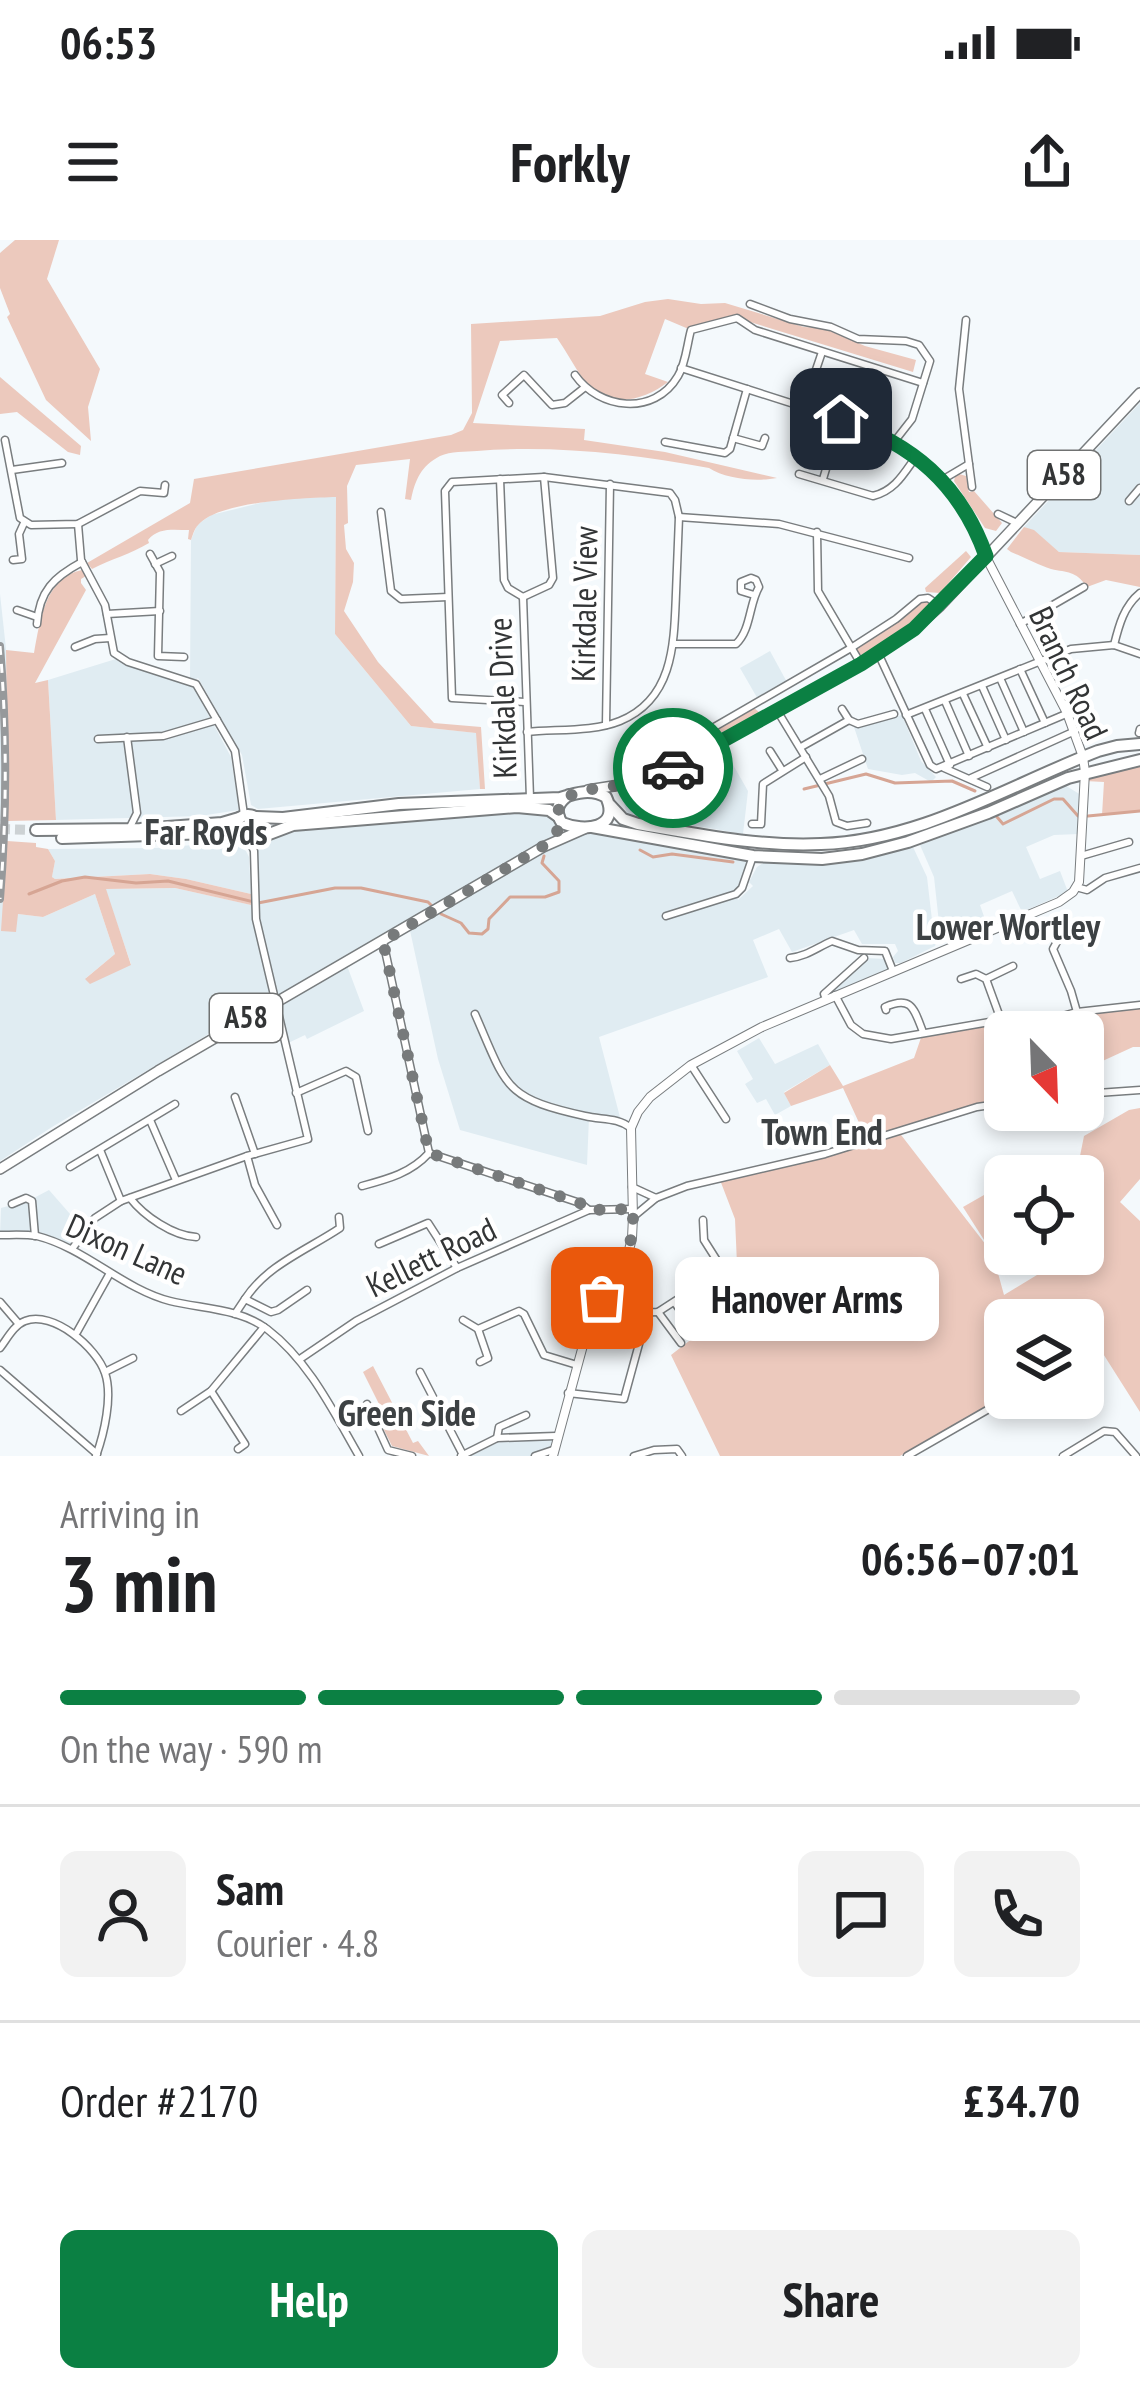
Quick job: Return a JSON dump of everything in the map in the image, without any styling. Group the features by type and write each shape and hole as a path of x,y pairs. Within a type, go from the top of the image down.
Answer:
{"highway":[{"path":"1140,744 1083,757 915,828 816,845 638,824 623,819 602,794 576,793 36,834 97,838 208,833 248,839 293,825 517,807 549,810 568,826 753,856 822,859 862,854 946,829 1085,772 1140,760"},
{"path":"1083,757 1120,763"},
{"path":"1063,765 1085,772"},
{"path":"559,819 559,803 576,793"},
{"path":"588,828 605,821 610,805"},
{"path":"246,816 261,827 248,839"},
{"path":"246,816 234,826 248,839"},
{"path":"700,834 747,848 753,856"}],"main road":[{"name":"A58","path":"576,793 672,769 861,664 914,629 1140,393"},
{"path":"610,805 626,784"},
{"name":"A58","path":"542,847 554,837 559,819"},
{"name":"A58","path":"0,1169 273,1002 542,847 588,828"}],"street":[{"path":"750,304 858,339 920,345 930,361 912,419 894,442"},
{"path":"574,375 584,388 607,401 640,403 665,390 681,368 691,330 736,318 755,330 923,383"},
{"path":"966,320 959,389 972,488"},
{"path":"803,406 822,352"},
{"path":"681,368 872,429 894,442 942,479 968,515 986,556"},
{"path":"509,403 502,395 524,376 552,405 566,403 584,388"},
{"path":"665,442 725,453 747,389"},
{"path":"823,480 841,419"},
{"path":"733,437 762,445"},
{"path":"5,440 18,510 31,526 78,524 140,491 164,493 165,485"},
{"path":"799,474 872,496 885,493 899,481 915,458"},
{"path":"12,470 62,463"},
{"path":"942,479 969,464"},
{"path":"500,478 504,580 523,597 552,582 544,478"},
{"path":"525,702 452,698 445,490 452,482 544,478 670,494 679,518 674,644 668,674 652,700 625,719 527,732"},
{"name":"Kirkdale View","path":"606,725 610,484"},
{"path":"128,485 135,495"},
{"path":"1130,501 1140,488"},
{"path":"381,512 391,591 401,599 448,597"},
{"path":"998,514 1017,524"},
{"path":"679,518 779,524 909,558"},
{"path":"14,560 22,559 19,534 25,523"},
{"path":"78,524 82,562 99,590 114,653 196,684 238,761 246,816"},
{"path":"818,532 818,591 861,664"},
{"path":"150,554 160,572 158,656 184,657"},
{"path":"155,564 172,556"},
{"name":"Branch Road","path":"986,556 1067,713 1083,757 1082,856 1076,887"},
{"path":"17,610 37,620 46,588 82,562"},
{"path":"1020,624 1084,587"},
{"path":"1114,645 1128,605 1140,593"},
{"path":"674,644 736,644 744,637 754,595"},
{"name":"Kirkdale Drive","path":"523,597 530,798"},
{"path":"652,764 851,648 920,599 940,606"},
{"path":"107,614 160,611"},
{"path":"75,647 110,638"},
{"path":"906,715 1071,649 1114,645 1140,654"},
{"path":"878,653 930,764 987,787"},
{"path":"1020,669 1045,723"},
{"path":"1000,678 1024,732"},
{"path":"792,682 801,698"},
{"path":"982,686 1006,740"},
{"path":"963,694 988,748"},
{"path":"945,701 969,756"},
{"path":"757,702 766,718"},
{"path":"842,709 858,724 894,714"},
{"path":"925,709 945,767"},
{"path":"778,712 829,796 836,822 847,826 867,823"},
{"path":"945,767 1067,713"},
{"path":"98,739 163,736 217,720"},
{"path":"801,747 849,720"},
{"path":"970,778 1075,731"},
{"path":"127,737 137,813 127,829"},
{"path":"770,751 782,770"},
{"path":"665,757 672,769"},
{"path":"760,824 763,784 806,757"},
{"path":"820,779 862,759"},
{"path":"1061,781 1084,794"},
{"path":"72,1250 95,1218 121,1202 308,1139 256,920 254,851 248,839"},
{"path":"1082,856 1129,842"},
{"path":"666,916 736,894 753,856"},
{"path":"535,1456 553,1453 588,1327 627,1258 633,1213 631,1128 650,1097 691,1065 762,1027 1059,902 1076,887 1087,890 1105,878 1140,868"},
{"path":"1077,928 1053,949 1077,1011"},
{"path":"383,941 429,1153"},
{"path":"790,958 808,960 815,949 832,941 859,950 884,951 893,971"},
{"path":"864,958 824,994 863,1034 891,1039 984,1023"},
{"path":"986,979 1013,966"},
{"path":"961,980 976,974 986,979 998,1011"},
{"path":"886,1010 898,1001 908,1004 923,1032"},
{"path":"1086,1011 1140,1005"},
{"path":"475,1014 503,1079 517,1095 589,1117 621,1120 631,1128"},
{"path":"691,1065 725,1119"},
{"path":"296,1093 346,1071 356,1077 368,1131"},
{"path":"1104,1093 1140,1090"},
{"path":"235,1097 256,1186 277,1226"},
{"path":"70,1167 176,1104"},
{"path":"429,1153 589,1210 633,1213 687,1186 825,1154 984,1106"},
{"path":"150,1120 176,1180"},
{"path":"100,1150 121,1202"},
{"path":"362,1186 395,1177 429,1153"},
{"path":"632,1187 656,1198"},
{"path":"13,1204 26,1198 32,1201 35,1235"},
{"path":"130,1198 139,1209 184,1236 196,1237"},
{"name":"Kellett Road","path":"300,1359 356,1321 457,1268 589,1210"},
{"path":"235,1314 253,1286 270,1271 340,1228 338,1217"},
{"path":"602,1298 630,1313 658,1312 723,1270 704,1240 703,1220"},
{"path":"379,1244 428,1223 457,1268"},
{"name":"Dixon Lane","path":"0,1234 35,1235 169,1300 235,1314 264,1327 300,1359 359,1456"},
{"path":"76,1334 110,1273"},
{"path":"244,1299 271,1312 308,1290"},
{"path":"693,1290 715,1321"},
{"path":"0,1302 18,1324"},
{"path":"675,1303 696,1332"},
{"path":"478,1329 519,1311 544,1355 577,1365"},
{"path":"658,1312 681,1343"},
{"path":"0,1348 18,1324 28,1319 76,1334 105,1372 106,1422 96,1455 0,1370"},
{"path":"463,1320 478,1329 488,1358 480,1362"},
{"path":"181,1412 211,1391 264,1327"},
{"path":"568,1393 624,1399 642,1333"},
{"path":"105,1372 133,1358"},
{"path":"420,1372 462,1455 497,1438 556,1436"},
{"path":"211,1391 244,1444 238,1449"},
{"path":"367,1404 388,1450 412,1456"},
{"path":"912,1454 984,1412"},
{"path":"497,1438 500,1427 526,1415"},
{"path":"1063,1456 1104,1431 1115,1432 1136,1456"},
{"path":"634,1456 677,1449 682,1456"}],"shaded area":[{"path":"15,240 59,240 47,279 100,369 88,407 91,441 46,400 7,317 10,314 0,288 0,253"},
{"path":"668,299 725,303 804,327 823,328 916,360 913,372 737,318 691,330 665,319 645,374 668,382 624,400 592,389 557,338 500,341 473,423 585,429 584,440 665,452 777,478 742,479 709,468 593,452 463,452 444,454 428,464 411,500 405,499 410,459 356,465 347,486 346,549 354,563 344,611 378,662 434,723 481,727 485,789 480,789 476,733 411,726 335,634 336,497 226,510 200,523 191,540 189,530 161,531 142,547 92,569 87,563 190,503 194,479 463,430 472,413 471,324 600,316"},
{"path":"814,375 846,385 836,418 803,406"},
{"path":"0,377 81,446 80,455 68,452 17,412 0,414"},
{"path":"1140,403 1140,555 1059,552 1024,527"},
{"path":"959,474 966,476 969,492 974,491 1002,523 996,531 985,528 954,481"},
{"path":"336,496 335,634 411,726 477,733 480,789 258,809 251,805 242,755 198,678 191,682 231,757 239,810 200,816 56,820 48,680 119,658 190,680 191,540 197,525 211,515 273,500"},
{"path":"1024,527 1059,552 1140,555 1140,587 1106,580 1087,587 1075,575 1011,552 1007,549"},
{"path":"966,551 971,557 940,593 926,592 925,588"},
{"path":"82,570 86,590 35,683 48,680 56,820 8,821 6,650 34,653 52,591 70,574"},
{"path":"0,594 6,649 8,821 0,821"},
{"path":"922,601 930,606 900,632 862,655 857,653 855,649"},
{"path":"770,651 788,684 759,701 740,668"},
{"path":"754,708 759,712 756,717 673,761 672,755"},
{"path":"902,715 921,761 936,777 931,782 915,773 868,769 854,727"},
{"path":"724,749 748,791 743,834 627,814 622,796 663,782"},
{"path":"1140,763 1140,811 1102,815 1104,782 1085,781 1086,772"},
{"path":"1063,784 1081,795 1079,834 1054,835 1026,847 1040,879 1060,871 1068,892 1022,912 1012,891 980,905 987,925 947,938 939,923 934,877 920,845"},
{"path":"539,808 559,820 554,837 546,843 584,829 753,856 736,894 738,900 753,886 749,882 763,863 859,860 913,847 927,877 937,941 895,963 895,944 862,944 854,930 792,952 779,929 753,940 768,977 599,1037 621,1121 589,1118 587,1165 460,1130 438,1059 409,926 346,963 364,1011 284,1045 271,997 0,1161 0,842 7,841 2,931 18,914 43,917 95,894 115,954 86,978 131,964 105,889 175,888 256,906 250,841 275,830"},
{"path":"7,841 48,849 55,861 55,879 150,874 251,894 251,905 175,888 106,889 131,965 90,984 85,979 115,954 95,894 43,917 18,914 16,932 1,931"},
{"path":"229,842 249,857 251,894 150,874 55,879 55,861 48,849 157,848"},
{"path":"864,958 888,959 893,971 826,999 824,994"},
{"path":"1140,1005 1140,1047 1104,1060 1104,1011 1086,1011"},
{"path":"984,1023 984,1108 898,1131 984,1242 984,1275 998,1275 1004,1295 1037,1275 1104,1275 1104,1155 1080,1155 1084,1136 1104,1131 1104,1124 1140,1108 1140,1179 1120,1202 1140,1221 1140,1412 1104,1355 1104,1299 984,1299 984,1408 900,1456 720,1456 671,1355 753,1298 737,1264 735,1219 720,1180 867,1140 843,1088 791,1106 784,1093 830,1065 843,1086 914,1058 923,1032"},
{"path":"759,1038 775,1064 818,1044 830,1065 784,1092 791,1106 775,1115 766,1099 757,1103 745,1084 753,1079 737,1051"},
{"path":"49,1190 84,1230 72,1249 35,1236 0,1235 1,1208"},
{"path":"984,1195 984,1240 963,1207"},
{"path":"373,1366 413,1443 418,1441 429,1456 392,1446 374,1410 379,1404 363,1372"},
{"path":"555,1440 553,1456 470,1456 497,1443"}],"waterway":[{"path":"804,789 866,774 895,783 952,781 975,791"},
{"path":"997,817 1003,824 1054,799 1063,799 1078,816"},
{"path":"1088,816 1140,811"},
{"path":"640,850 653,857 672,854 733,862"},
{"path":"441,914 461,923 469,933 482,934 510,897 559,892 559,881 542,863 544,856"},
{"path":"29,894 85,877 168,881 258,903 335,888 361,888 431,905"}],"tunnel":[{"path":"0,829 36,830"}],"railway":[{"path":"0,646 5,772 0,899"}],"way so far":[{"path":"602,1298 627,1258 633,1209 589,1210 429,1153 383,941 542,847 558,830 559,803 569,795 626,784 673,768"}],"place":[{"name":"Hanover Arms","path":"602,1298"}],"district":[{"name":"Far Royds","path":"206,832"},
{"name":"Lower Wortley","path":"1008,927"},
{"name":"Town End","path":"822,1132"},
{"name":"Green Side","path":"407,1413"}],"route":[{"path":"673,768 778,712 914,629 986,556 968,515 942,479 894,442 841,419"}]}
